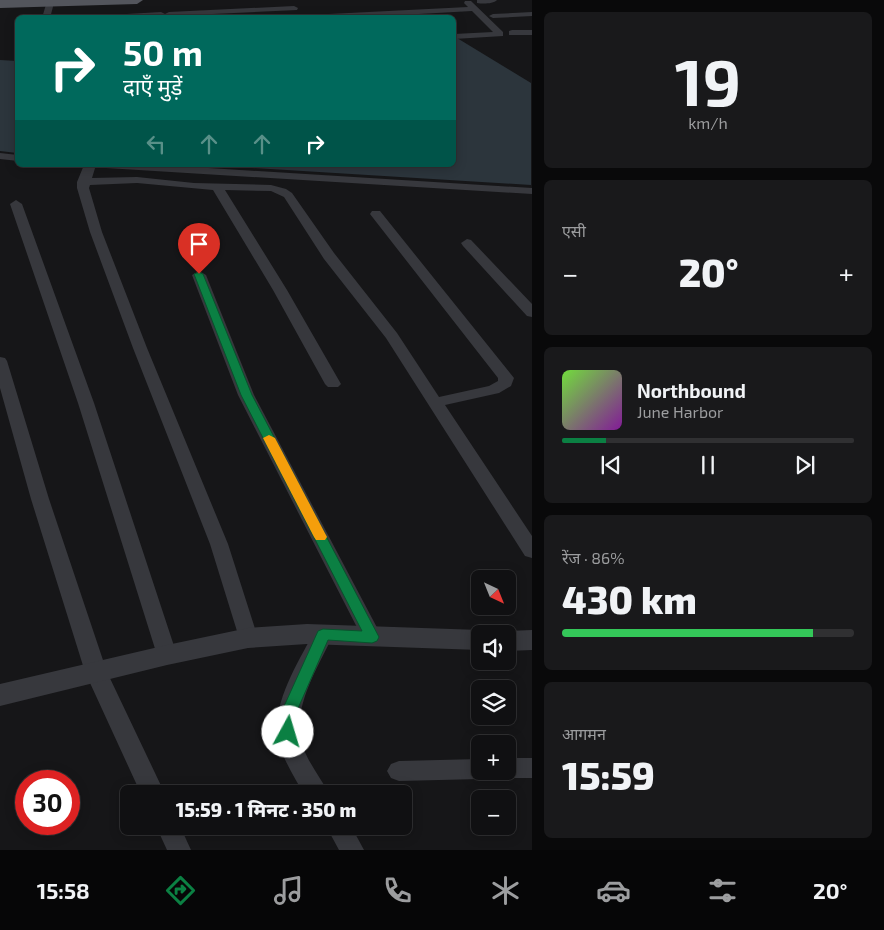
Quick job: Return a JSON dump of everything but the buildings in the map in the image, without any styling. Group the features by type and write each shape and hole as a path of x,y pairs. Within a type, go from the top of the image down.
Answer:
{"main road":[{"path":"0,2 37,0"},
{"path":"14,1 50,3 137,0"}],"street":[{"path":"289,0 298,15"},
{"path":"300,0 309,15"},
{"path":"456,1 465,0 500,34 456,37"},
{"path":"480,1 493,0"},
{"path":"437,2 450,15"},
{"path":"47,15 50,3"},
{"path":"136,15 165,13 269,14 294,8"},
{"path":"394,15 421,15 474,9"},
{"path":"492,16 532,14"},
{"path":"504,24 532,23"},
{"path":"481,26 490,25"},
{"path":"512,33 532,32"},
{"path":"0,156 15,158"},
{"path":"89,167 84,182 85,198 96,232 140,348 219,544 248,638"},
{"path":"139,167 532,191"},
{"path":"84,182 142,180 217,187 277,189 288,195 329,256 392,336 532,551"},
{"path":"217,187 280,290 333,384"},
{"path":"16,204 86,403 167,655"},
{"path":"376,214 506,378 506,383 494,390 436,402"},
{"path":"467,243 532,313"},
{"path":"199,274 246,395 372,637"},
{"path":"0,361 40,499 96,672 149,785"},
{"path":"0,695 167,655 248,638 307,634 471,640"},
{"path":"312,785 294,751 288,732 288,713 323,635"},
{"path":"516,641 532,640"},
{"path":"399,771 471,769"},
{"path":"172,835 179,850"},
{"path":"343,835 352,850"}],"shaded area":[{"path":"457,38 531,83 531,185 236,167 456,167"},
{"path":"0,60 15,61 15,153 0,151"}],"slow traffic":[{"path":"269,438 320,537"}],"route":[{"path":"199,274 246,395 372,637 323,635 288,713 288,732"}]}
